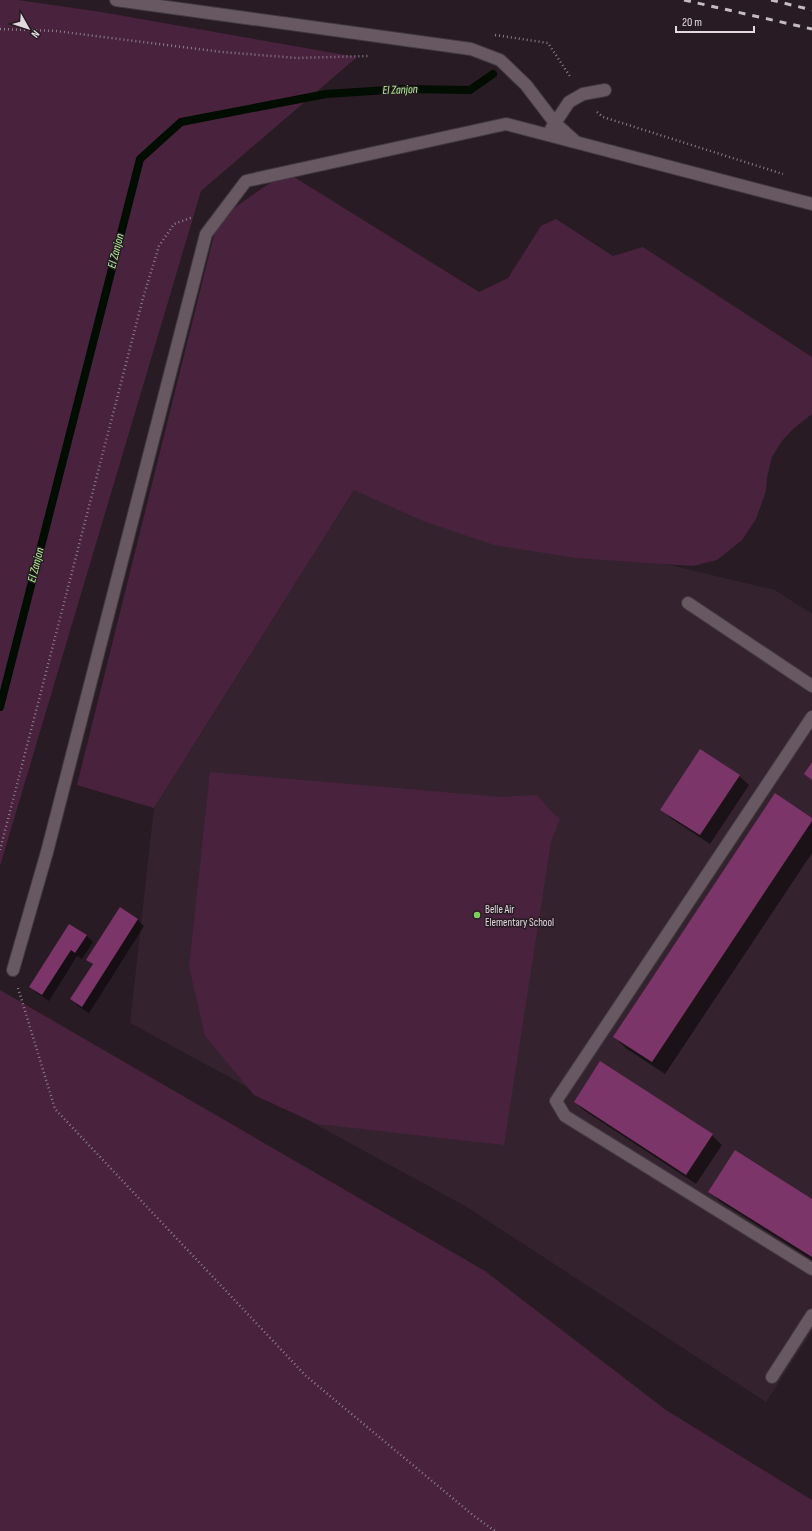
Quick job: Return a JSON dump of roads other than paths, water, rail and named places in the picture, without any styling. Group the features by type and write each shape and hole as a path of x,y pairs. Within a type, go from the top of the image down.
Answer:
{"street":[{"path":"116,0 471,49 500,60 526,85 555,123 576,142"},
{"path":"547,135 569,102 583,94 605,90"},
{"path":"13,970 47,852 206,234 246,181 506,124 812,204"},
{"path":"688,603 812,686"},
{"path":"812,717 556,1101 565,1116 812,1268"},
{"path":"772,1377 812,1315"}],"waterway":[{"name":"El Zanjon","path":"0,707 140,159 181,122 326,94 403,89 470,90 493,74"}],"railway":[{"path":"684,0 812,29"},
{"path":"771,0 812,10"}],"place":[{"name":"Belle Air Elementary School","path":"477,915"}]}
